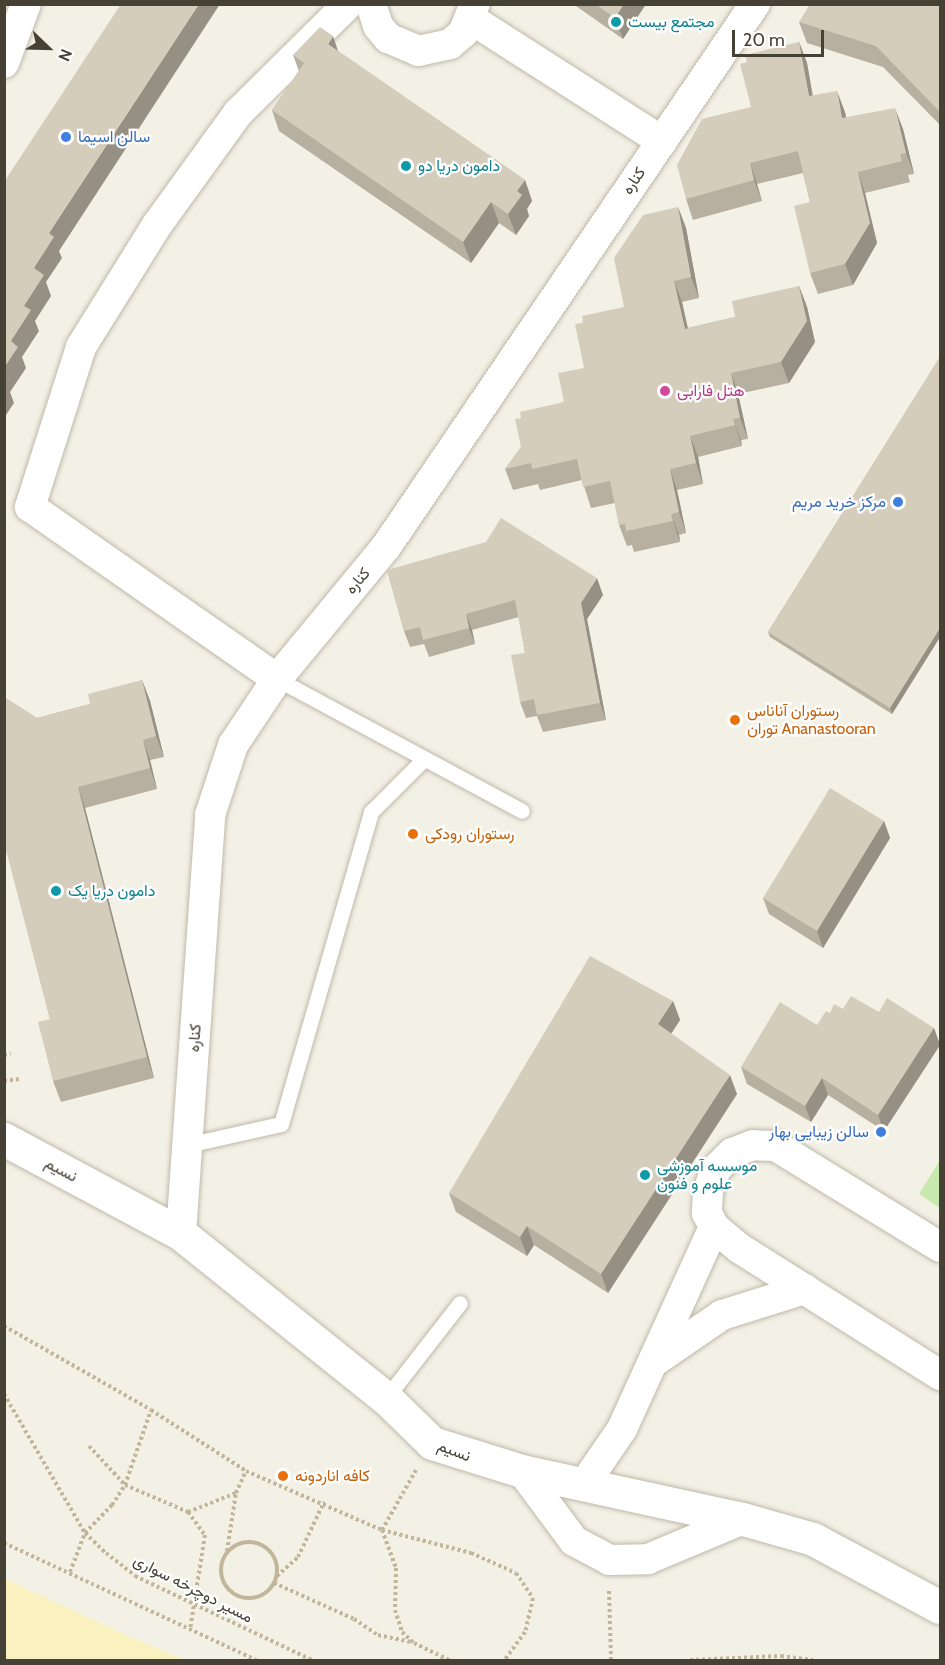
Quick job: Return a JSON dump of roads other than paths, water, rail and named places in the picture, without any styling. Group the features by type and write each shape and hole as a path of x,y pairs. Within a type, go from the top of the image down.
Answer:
{"street":[{"path":"4,63 26,4"},
{"path":"277,679 30,507 81,348 157,225 238,113 348,4"},
{"path":"371,4 378,26 388,38 418,51 450,44 473,12 662,141"},
{"name":"کناره","path":"181,1234 210,815 233,745 277,679 386,548 755,4"},
{"name":"نسیم","path":"4,1139 181,1234 386,1398 432,1443 522,1471 743,1519 813,1539 940,1607"},
{"path":"940,1247 776,1146 753,1145 732,1153 716,1169 708,1191 707,1213 714,1227 739,1248 940,1375"},
{"path":"585,1483 622,1430 714,1227"},
{"path":"655,1361 722,1315 805,1289"},
{"path":"522,1471 574,1541 609,1560 648,1559 743,1519"}],"lane":[{"path":"277,679 522,811"},
{"path":"188,1145 281,1124 371,812 424,759"},
{"path":"386,1398 460,1303"}],"place":[{"name":"مجتمع بیست","path":"616,22"},
{"name":"سالن اسیما","path":"66,137"},
{"name":"دامون دریا دو","path":"406,166"},
{"name":"هتل فارابی","path":"665,391"},
{"name":"مرکز خرید مریم","path":"898,502"},
{"name":"رستوران آناناس توران Ananastooran","path":"735,720"},
{"name":"رستوران رودکی","path":"413,834"},
{"name":"دامون دریا یک","path":"56,891"},
{"name":"سالن زیبایی بهار","path":"881,1132"},
{"name":"موسسه آموزشی علوم و فنون","path":"645,1175"},
{"name":"کافه اناردونه","path":"283,1476"}]}
